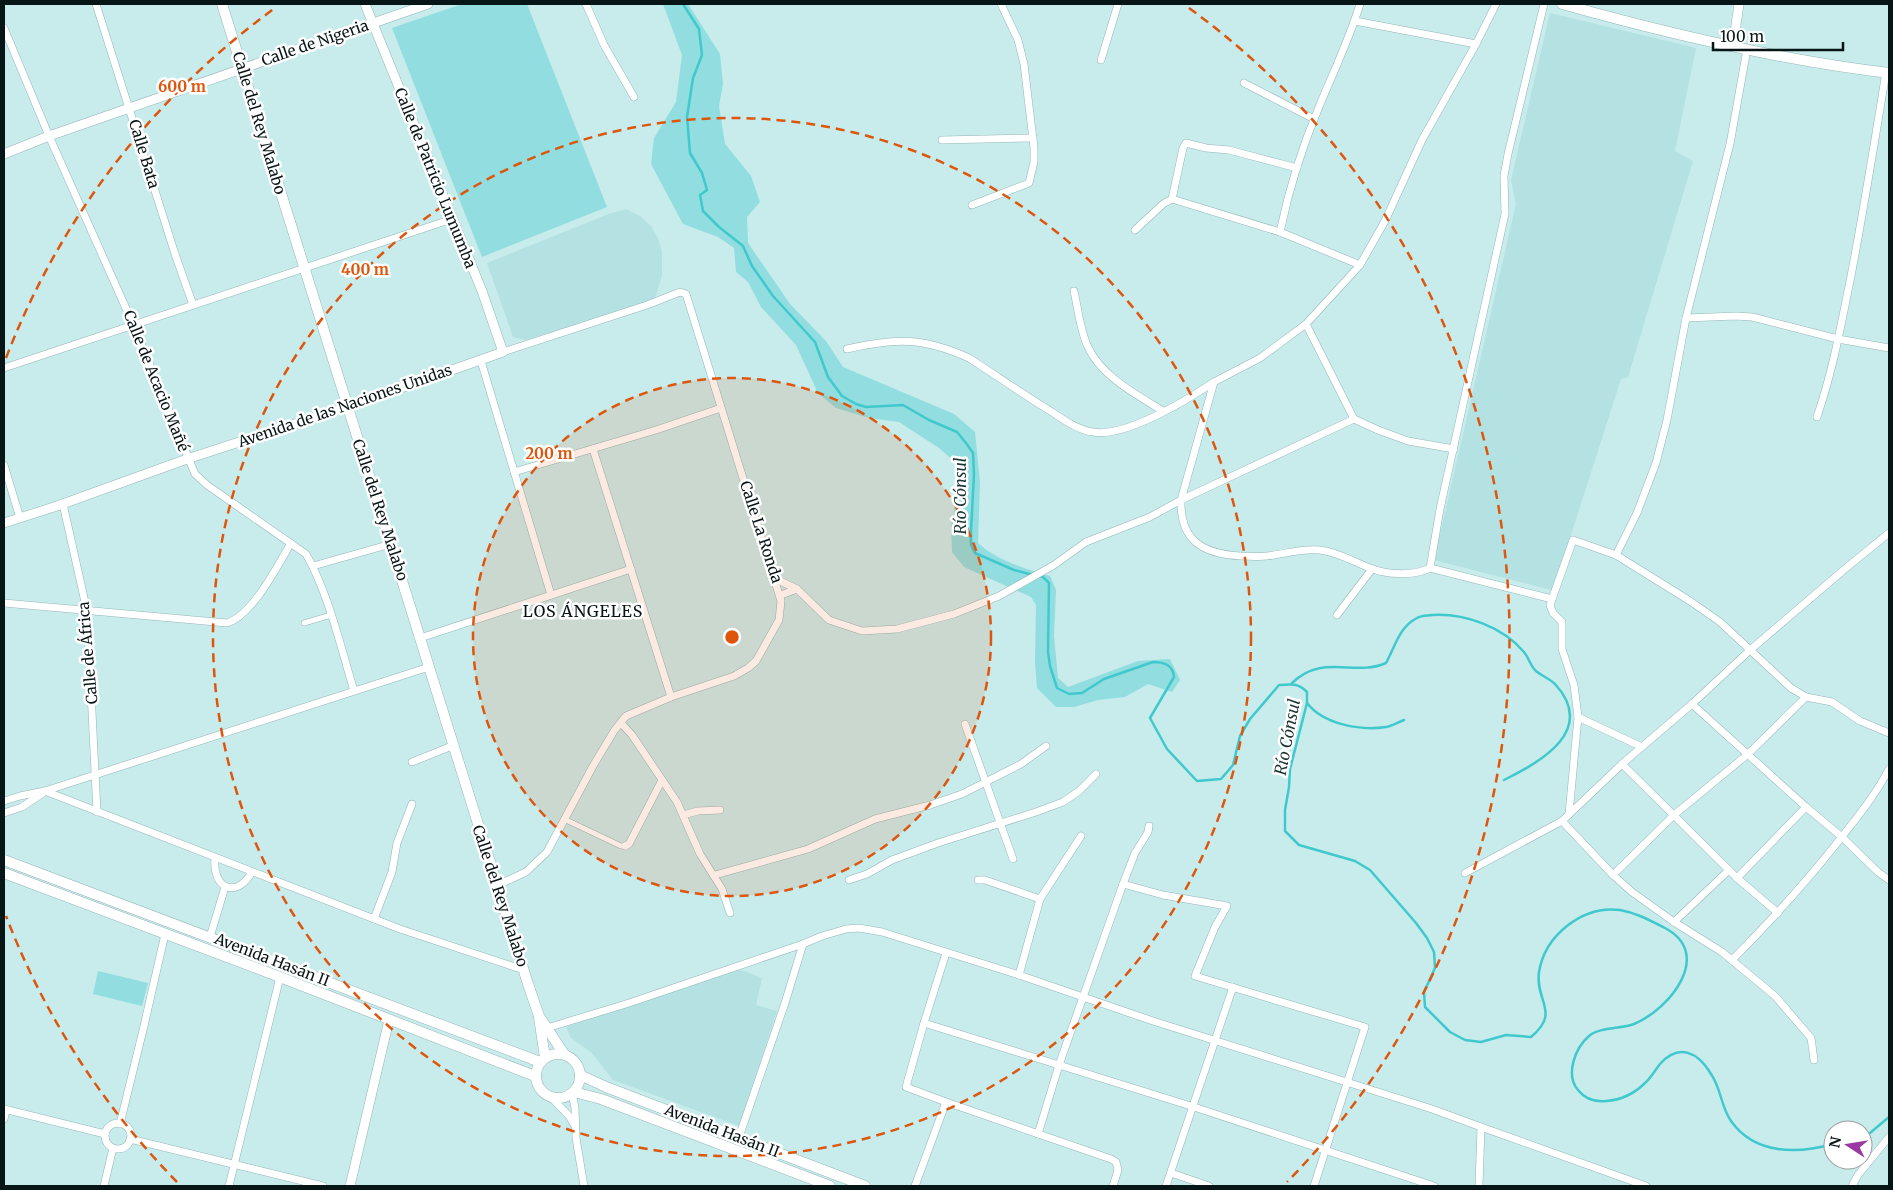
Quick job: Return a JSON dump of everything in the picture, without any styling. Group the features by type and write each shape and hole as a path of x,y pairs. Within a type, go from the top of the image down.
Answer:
{"main road":[{"name":"Calle del Rey Malabo","path":"222,4 430,667 452,746 498,885 538,1016 542,1060"},
{"path":"1562,4 1628,22 1747,50 1888,73"},
{"name":"Avenida Hasán II","path":"4,860 542,1060"},
{"name":"Avenida Hasán II","path":"4,873 535,1076"},
{"name":"Calle del Rey Malabo","path":"538,1016 564,1054"},
{"path":"551,1054 564,1054 575,1062 580,1075 578,1087 573,1093 563,1098 552,1098 538,1088 535,1076 542,1060 551,1054"},
{"name":"Avenida Hasán II","path":"580,1075 865,1186"},
{"name":"Avenida Hasán II","path":"573,1093 601,1099 830,1186"}],"street":[{"name":"Calle Bata","path":"96,4 175,254 193,304"},
{"name":"Calle de Patricio Lumumba","path":"365,4 482,291 503,352"},
{"name":"Calle de Nigeria","path":"4,154 49,136 428,4"},
{"path":"586,4 604,45 634,98"},
{"path":"972,205 1029,183 1034,162 1024,64 1018,40 1001,4"},
{"path":"1101,60 1118,4"},
{"path":"1280,232 1297,168 1314,119 1355,21 1360,4"},
{"path":"847,349 876,342 904,340 923,342 957,352 1058,416 1084,430 1094,432 1120,429 1163,411 1192,396 1260,358 1306,324 1360,264 1385,220 1422,140 1476,44 1496,4"},
{"path":"1430,568 1440,509 1505,214 1504,176 1508,154 1544,4"},
{"path":"1733,46 1739,4"},
{"path":"1355,21 1476,44"},
{"name":"Calle de Acacio Mañé","path":"4,28 49,136 134,324 187,459 195,474 206,485 306,554 313,566 331,615 354,691"},
{"path":"1616,555 1636,513 1656,463 1667,420 1686,318 1730,144 1747,50"},
{"path":"1817,417 1830,378 1865,204 1888,73"},
{"path":"1244,83 1314,119"},
{"path":"942,140 1033,138"},
{"path":"1172,199 1183,148 1186,143 1206,148 1229,150 1297,168"},
{"path":"1135,230 1163,204 1172,199 1280,232 1360,264"},
{"path":"4,368 452,219"},
{"path":"1074,291 1087,346 1095,360 1120,382 1163,411"},
{"name":"Avenida de las Naciones Unidas","path":"4,523 63,504 187,459 638,308 680,292 686,294"},
{"name":"Calle La Ronda","path":"621,723 632,713 671,697 734,676 752,665 779,620 781,613 781,596 776,579 686,294"},
{"path":"1686,318 1752,317 1838,339 1889,348"},
{"path":"1306,324 1354,419 1408,441 1454,448"},
{"path":"481,361 551,595"},
{"path":"1214,382 1181,500 1181,512 1188,535 1205,550 1230,555 1265,556 1319,550 1330,552 1372,569 1391,572 1415,572 1430,568 1552,600"},
{"path":"514,472 721,408"},
{"path":"776,579 797,589 829,620 862,631 897,629 954,614 999,596 1054,565 1086,542 1150,517 1181,500 1354,419"},
{"path":"593,449 671,697"},
{"path":"4,465 20,518"},
{"name":"Calle de África","path":"63,504 87,611 97,812"},
{"path":"1465,873 1562,821 1622,764 1692,704 1749,650 1889,533"},
{"path":"1569,814 1578,717 1574,685 1562,649 1562,622 1551,609 1552,600 1573,540 1616,555 1690,601 1720,622 1791,688 1806,697 1832,702 1860,721 1889,733"},
{"path":"4,603 227,623 235,621 247,611 291,543"},
{"path":"313,566 391,544"},
{"path":"420,638 632,569"},
{"path":"1337,615 1372,569"},
{"path":"781,596 797,589"},
{"path":"304,623 331,615"},
{"path":"4,801 45,791 430,667"},
{"path":"1612,875 1674,816 1748,754 1806,697"},
{"path":"1692,704 1889,880"},
{"path":"1578,717 1642,747"},
{"path":"498,885 526,872 547,852 593,766 621,723 632,735 683,815 700,854 715,875 722,889 730,913"},
{"path":"966,724 1014,859"},
{"path":"412,762 452,746"},
{"path":"715,875 808,849 875,819 930,805 962,794 1021,764 1046,746"},
{"path":"1622,764 1737,878 1778,913"},
{"path":"1732,960 1778,913 1842,837 1865,808 1889,769"},
{"path":"849,880 868,874 892,860 938,842 1063,802 1079,791 1096,774"},
{"path":"564,818 621,846 625,846 629,844 662,780"},
{"path":"45,791 400,929 524,970"},
{"path":"4,813 22,807 45,791"},
{"path":"374,919 392,872 397,843 412,804"},
{"path":"1737,878 1806,807"},
{"path":"683,815 698,810 720,810"},
{"path":"1562,821 1612,875 1632,892 1732,960 1775,996 1811,1038 1814,1048 1814,1060"},
{"path":"1038,1134 1082,997 1135,853 1148,832 1149,826"},
{"path":"1019,975 1040,899 1081,836"},
{"path":"215,858 215,874 219,882 225,887 238,886 246,881 252,872"},
{"path":"1674,922 1729,870"},
{"path":"978,880 985,880 1040,899"},
{"path":"1123,884 1162,895 1227,906 1215,927 1195,976 1365,1027 1314,1186"},
{"path":"210,937 225,887"},
{"path":"546,1028 628,1003 822,936 846,929 859,928 882,932 1019,975 1347,1084 1432,1109 1646,1186"},
{"path":"120,1124 165,934"},
{"path":"739,1137 803,944"},
{"path":"946,953 906,1087 1111,1159 1116,1162 1118,1170 1113,1186"},
{"path":"229,1186 280,977"},
{"path":"1166,1186 1234,987"},
{"path":"350,1186 389,1020"},
{"path":"924,1023 1194,1107 1434,1186"},
{"path":"573,1093 575,1126 584,1186"},
{"path":"552,1098 569,1116 575,1126"},
{"path":"915,1186 946,1102"},
{"path":"4,1119 5,1109 105,1134"},
{"path":"120,1124 127,1128 130,1138 124,1148 113,1148 107,1143 105,1134 112,1125 120,1124"},
{"path":"1478,1186 1481,1127"},
{"path":"1852,1186 1858,1175 1889,1137"},
{"path":"130,1138 323,1186"},
{"path":"104,1186 113,1148"},
{"path":"1171,1173 1209,1186"}],"shaded area":[{"path":"462,4 527,4 607,207 482,257 392,28"},
{"path":"663,4 688,4 720,54 723,84 719,106 725,144 751,176 760,202 747,217 748,243 790,304 826,341 843,367 954,414 975,432 980,482 978,543 1002,559 1050,576 1056,590 1054,636 1058,678 1068,687 1138,661 1170,659 1180,680 1172,692 1148,684 1125,697 1098,700 1074,707 1056,707 1037,688 1035,662 1036,605 1031,597 964,567 952,552 951,526 960,482 955,462 939,448 899,422 869,418 836,408 818,393 796,345 761,307 748,282 736,272 734,248 718,237 683,224 651,164 654,138 676,102 682,55"},
{"path":"1550,13 1696,48 1675,151 1693,161 1628,377 1621,379 1561,566 1551,590 1434,560 1516,204 1511,180"},
{"path":"626,209 640,216 651,226 658,238 662,251 662,276 654,301 525,340 513,337 487,263"},
{"path":"736,968 762,978 756,1005 777,1011 739,1126 613,1080 592,1053 570,1037 566,1027"},
{"path":"98,971 148,983 142,1006 93,994"}],"waterway":[{"name":"Río Cónsul","path":"683,4 699,29 702,55 693,78 687,117 690,153 702,173 707,190 700,195 703,211 719,227 743,246 752,266 773,296 815,342 828,377 842,396 866,407 903,405 929,420 957,432 973,453 971,545 975,553 1014,570 1033,575"},
{"name":"Río Cónsul","path":"1038,576 1043,577 1049,583 1048,652 1057,688 1069,694 1082,693 1104,679 1153,662 1167,665 1172,669 1174,677 1150,718 1167,749 1197,781 1221,779 1233,765 1240,736 1250,719 1279,685 1294,685 1301,687 1307,692 1307,703 1290,769 1285,810 1285,831 1299,845 1355,861 1370,870 1416,923 1434,952 1435,968 1424,992 1425,1007 1450,1032 1465,1040 1481,1042 1506,1035 1531,1037 1540,1028 1546,1013 1540,991 1539,972 1549,946 1568,925 1593,912 1620,910 1632,913 1665,928 1679,939 1686,952 1686,966 1673,994 1648,1017 1629,1026 1598,1031 1584,1041 1576,1054 1572,1069 1572,1077 1578,1090 1587,1098 1598,1101 1622,1098 1641,1087 1667,1057 1681,1052 1688,1053 1706,1066 1714,1079 1731,1121 1752,1140 1778,1149 1792,1150 1823,1146"},
{"path":"1292,683 1315,669 1327,667 1374,667 1386,663 1402,632 1411,622 1421,616 1457,616 1483,623 1515,643 1526,654 1534,669 1555,684 1566,701 1570,716 1567,730 1559,742 1547,754 1519,773 1504,780"},
{"path":"1307,703 1322,716 1354,727 1386,727 1404,720"},
{"path":"1873,1130 1889,1117"}],"district":[{"name":"LOS ÁNGELES","path":"583,611"}]}
